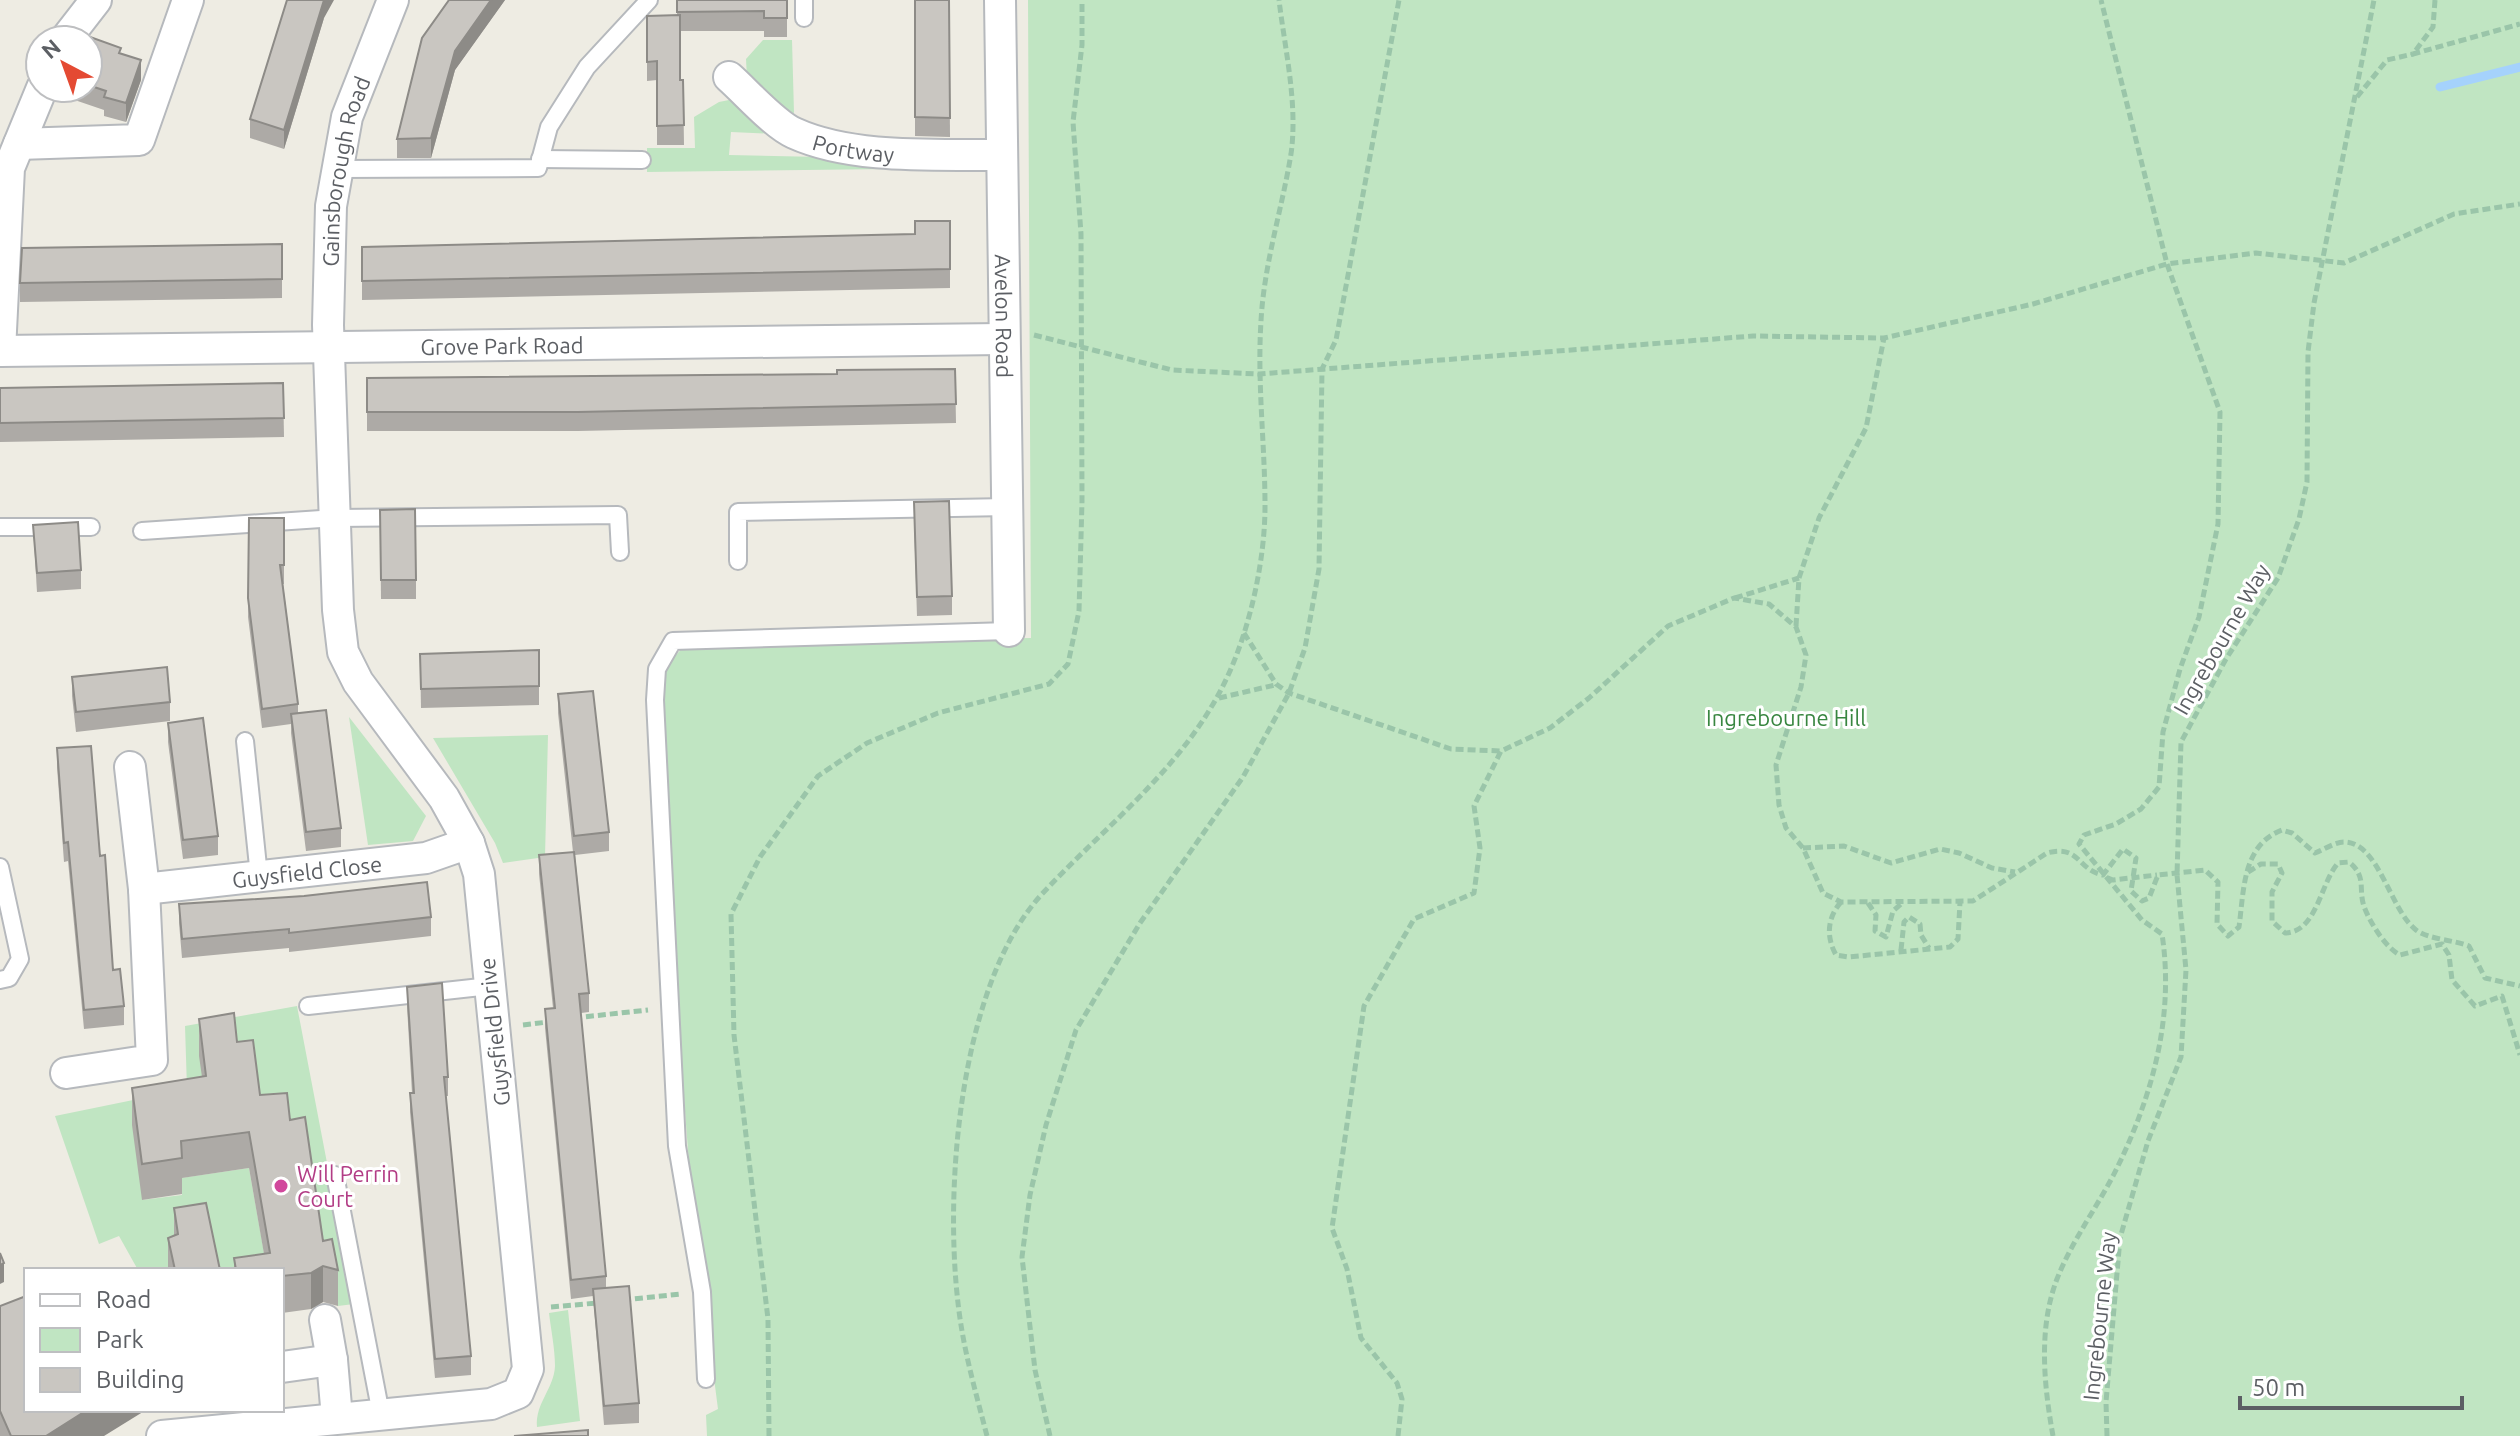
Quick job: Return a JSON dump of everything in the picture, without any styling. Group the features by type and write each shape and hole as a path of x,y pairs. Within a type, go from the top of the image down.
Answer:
{"street":[{"path":"77,24 96,0"},
{"path":"19,144 139,140 188,0"},
{"name":"Gainsborough Road","path":"329,348 331,206 347,117 393,0"},
{"name":"Avelon Road","path":"1000,0 1001,155 1016,336 1008,507 1009,631"},
{"name":"Portway","path":"729,77 792,133 837,145 899,153 1001,155"},
{"path":"0,351 9,168 35,104"},
{"name":"Grove Park Road","path":"0,351 1016,336"},
{"name":"Guysfield Drive","path":"162,1436 491,1404 518,1393 528,1369 479,874 469,843 444,798 358,682 343,652 338,610 329,348"},
{"path":"66,1073 152,1060 144,889 130,767"},
{"name":"Guysfield Close","path":"144,889 426,858 469,843"},
{"path":"325,1320 337,1418"},
{"path":"284,1367 332,1360"}],"lane":[{"path":"339,169 538,168 549,127 587,67 649,0"},
{"path":"804,0 804,18"},
{"path":"540,159 642,160"},
{"path":"738,561 738,512 1008,507"},
{"path":"142,531 336,518 618,515 620,552"},
{"path":"0,527 91,527"},
{"path":"706,1379 702,1292 677,1146 655,700 657,669 673,641 1009,631"},
{"path":"245,741 259,876"},
{"path":"0,867 20,959 9,978 0,980"},
{"path":"308,1006 490,986"},
{"path":"335,1175 381,1414"}],"path":[{"path":"769,1436 768,1319 734,1035 731,914 760,857 818,776 867,743 938,713 1049,684 1068,664 1079,611 1083,347 1073,122 1082,45 1082,0"},
{"path":"987,1436 961,1328 956,1251 957,1170 964,1083 988,984 1022,920 1041,895 1165,771 1218,698 1244,632 1260,557 1266,508 1259,374 1261,317 1291,150 1291,99 1279,0"},
{"path":"1050,1436 1035,1370 1022,1257 1030,1195 1061,1068 1076,1030 1098,990 1243,777 1289,693 1305,648 1319,569 1322,369 1336,340 1399,0"},
{"path":"2053,1436 2044,1343 2057,1279 2132,1135 2163,1035 2162,934 2142,920 2079,844 2084,835 2116,824 2141,809 2159,787 2163,732 2180,669 2199,617 2218,524 2220,412 2167,264 2101,0"},
{"name":"Ingrebourne Way","path":"2107,1436 2106,1402 2120,1238 2148,1141 2181,1057 2186,970 2177,875 2181,742 2226,659 2278,578 2299,519 2307,482 2308,352 2322,261 2374,0"},
{"path":"2413,54 2433,27 2435,0"},
{"path":"2356,97 2387,60 2520,24"},
{"path":"1016,336 1083,347 1172,370 1259,374 1753,336 1884,338 2033,304 2167,264 2256,253 2344,263 2454,214 2520,204"},
{"path":"1884,338 1866,428 1819,518 1799,578 1796,627 1806,655 1801,687 1776,765 1779,805 1786,828 1803,848 1823,893 1841,902 1902,904 1938,899 1973,901 2016,872 2059,850 2072,852 2094,873 2113,880 2205,870 2218,882 2217,924 2228,936 2239,927 2247,872 2259,844 2282,830 2292,833 2315,853 2343,842 2359,846 2383,874 2393,905 2417,932 2469,946 2485,978 2520,986"},
{"path":"1244,632 1276,684 1289,693 1451,749 1501,751 1550,728 1668,626 1734,598 1799,578"},
{"path":"1734,598 1769,604 1796,627"},
{"path":"1218,698 1276,684"},
{"path":"1398,1436 1402,1399 1397,1383 1361,1338 1347,1269 1332,1228 1364,1006 1414,919 1474,893 1480,848 1474,806 1501,751"},
{"path":"1803,848 1844,846 1891,863 1940,849 1992,868 2016,872"},
{"path":"2103,875 2123,849 2136,858 2131,891 2142,901 2149,898 2158,875"},
{"path":"2247,872 2261,864 2278,864 2282,873 2272,892 2272,921 2285,933 2295,933 2307,925 2329,873 2338,863 2349,862 2363,879 2364,907 2391,951 2400,955 2442,944 2449,955 2452,980 2475,1006 2502,996 2520,1055"},
{"path":"1841,902 1830,920 1829,941 1836,955 1950,947 1958,939 1960,902"},
{"path":"1868,903 1876,915 1875,931 1886,937 1893,911 1902,904"},
{"path":"1901,950 1904,922 1909,917 1920,924 1921,935 1930,949"},
{"path":"568,1019 672,1007"},
{"path":"494,1028 553,1021"},
{"path":"523,1310 702,1292"}],"green space":[{"name":"Ingrebourne Hill","path":"1028,0 2520,0 2520,1436 707,1436 706,1415 718,1409 693,1216 683,1085 662,671 684,646 1031,638"},
{"path":"763,40 792,40 794,113 786,111 747,78 746,59"},
{"path":"734,99 778,134 731,132 729,155 821,157 975,168 647,172 647,148 695,148 694,117 719,102"},
{"path":"349,717 426,816 413,841 368,845"},
{"path":"548,735 545,857 503,863 495,843 433,738"},
{"path":"297,1006 354,1304 338,1306 332,1276 323,1278 305,1154 209,1139 142,1200 182,1195 181,1178 249,1168 267,1268 137,1268 119,1236 99,1244 55,1116 187,1089 185,1026"},
{"path":"568,1310 580,1421 537,1427 539,1411 555,1366 549,1313"}],"building":[{"path":"287,0 324,0 284,130 250,119"},
{"path":"449,0 491,0 455,51 431,138 397,139 422,38"},
{"path":"677,0 787,0 787,18 764,18 764,11 677,12"},
{"path":"915,0 949,0 950,118 915,117"},
{"path":"680,15 684,125 657,126 657,61 647,62 647,16"},
{"path":"104,42 121,48 119,53 141,60 126,103 104,97"},
{"path":"915,221 950,221 950,269 362,281 362,247 915,234"},
{"path":"282,244 282,279 20,283 22,248"},
{"path":"955,369 956,404 578,412 367,412 367,378 837,374 837,370"},
{"path":"283,383 284,418 0,423 0,388"},
{"path":"949,501 952,596 917,597 914,502"},
{"path":"415,509 416,580 381,580 380,510"},
{"path":"249,518 284,518 284,565 280,565 298,704 262,709 248,598"},
{"path":"78,522 81,570 37,573 33,525"},
{"path":"539,650 539,686 421,689 420,654"},
{"path":"167,667 170,702 76,712 72,677"},
{"path":"593,691 609,832 574,836 558,694"},
{"path":"326,710 341,828 306,832 291,714"},
{"path":"203,718 218,836 183,840 168,723"},
{"path":"91,746 100,856 105,855 113,970 120,969 124,1006 84,1010 68,842 64,843 57,748"},
{"path":"574,852 589,993 579,994 606,1276 571,1280 545,1009 555,1008 539,855"},
{"path":"427,882 431,917 289,933 289,929 182,939 179,904 304,896"},
{"path":"442,983 448,1077 444,1077 471,1356 435,1359 410,1093 414,1093 407,987"},
{"path":"234,1013 237,1042 253,1040 260,1095 287,1093 290,1120 305,1117 323,1241 332,1239 338,1270 323,1266 311,1273 284,1276 284,1268 236,1268 234,1258 270,1253 249,1132 181,1141 182,1158 142,1164 132,1088 206,1076 199,1019"},
{"path":"206,1203 220,1268 175,1268 168,1238 178,1234 174,1208"},
{"path":"629,1286 639,1403 604,1406 593,1289"},
{"path":"24,1297 24,1412 84,1412 46,1436 11,1436 0,1411 0,1306"},
{"path":"588,1430 588,1436 514,1436"}],"waterway":[{"path":"2440,87 2520,67"}],"place":[{"name":"Will Perrin Court","path":"281,1186"}]}
